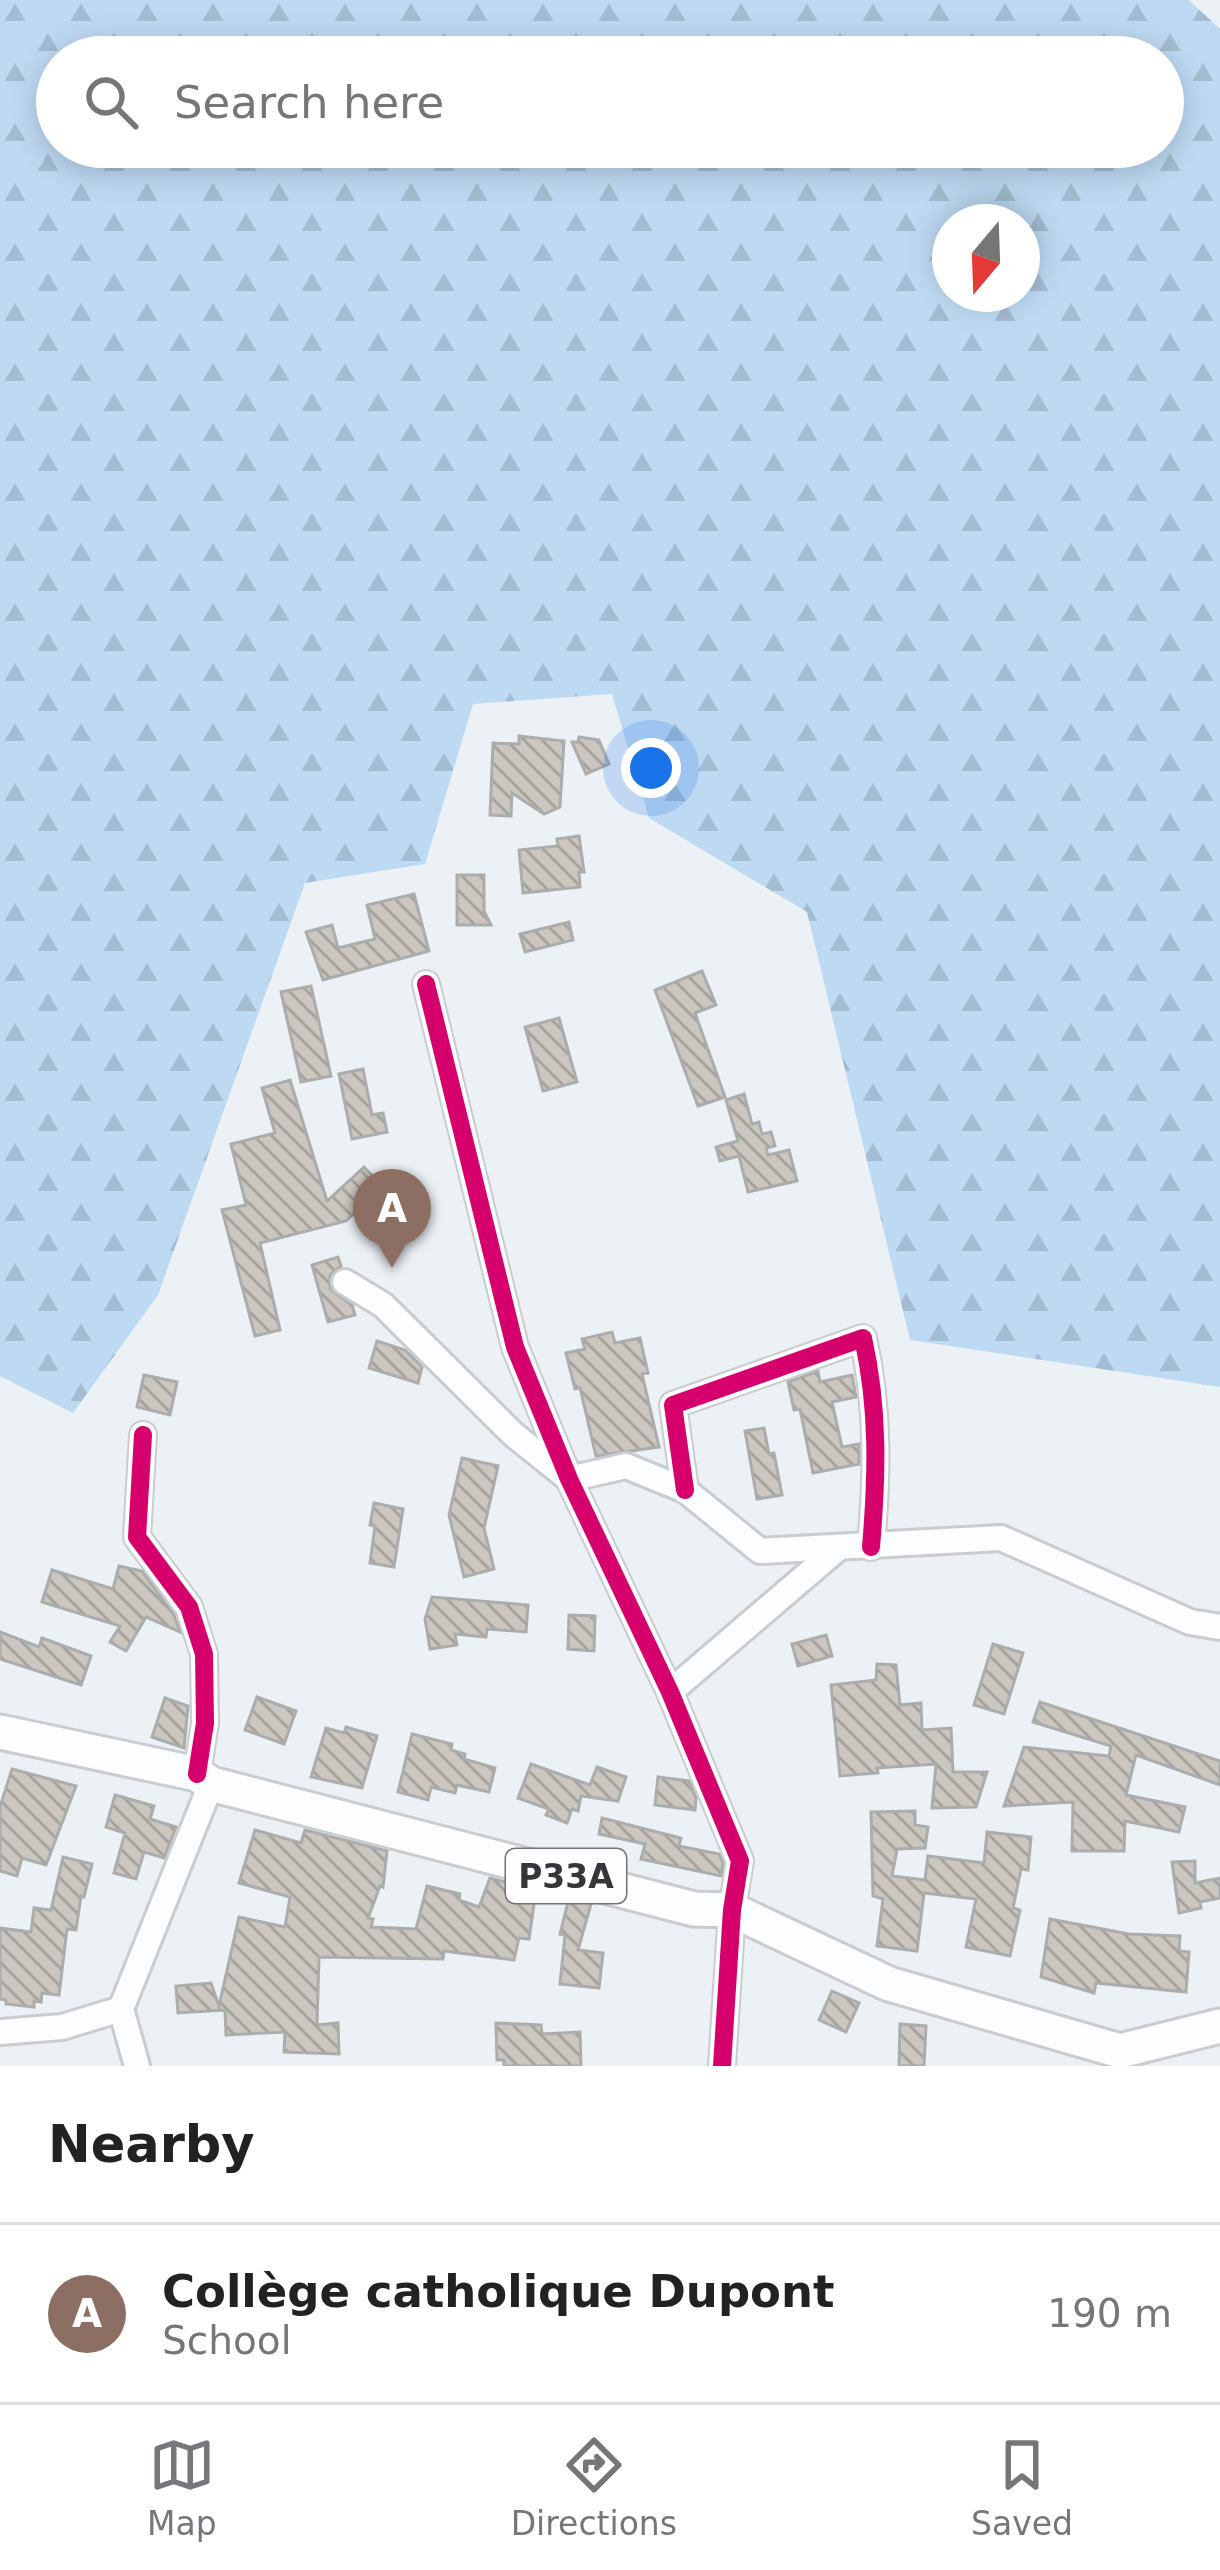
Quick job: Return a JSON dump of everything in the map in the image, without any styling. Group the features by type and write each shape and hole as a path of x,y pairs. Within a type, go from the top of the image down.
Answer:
{"main road":[{"name":"P33A","path":"0,1732 204,1779 694,1909 732,1910 889,1984 1118,2059 1220,2026"}],"street":[{"path":"426,984 515,1347 569,1479 670,1692 740,1861 732,1910 722,2066"},
{"path":"345,1282 383,1304 513,1434 569,1479"},
{"path":"685,1490 673,1406 863,1338 872,1376 878,1454 871,1547"},
{"path":"137,2066 121,2009 204,1779 205,1724 204,1654 189,1606 137,1537 143,1435"},
{"path":"569,1479 626,1466 685,1490 760,1551 1001,1538 1190,1622 1220,1627"},
{"path":"670,1692 836,1550"},
{"path":"0,2032 62,2026 121,2009"}],"green space":[{"path":"0,0 1189,0 1220,29 1220,1387 910,1340 807,912 649,818 612,694 473,704 425,864 305,883 158,1295 73,1413 0,1376"}],"building":[{"path":"519,736 564,741 560,807 544,814 512,793 511,816 490,815 493,743 519,744"},
{"path":"579,737 599,740 609,764 586,774 572,742"},
{"path":"579,836 584,872 579,872 580,887 523,893 519,850 558,846 557,839"},
{"path":"457,875 484,875 484,911 491,925 457,925"},
{"path":"414,894 429,951 323,980 306,932 332,925 338,948 375,939 367,905"},
{"path":"569,922 573,940 525,952 520,934"},
{"path":"702,971 716,1005 695,1013 725,1097 698,1106 655,990"},
{"path":"311,986 331,1076 301,1082 281,992"},
{"path":"559,1018 577,1082 543,1091 525,1027"},
{"path":"363,1069 372,1115 383,1113 387,1132 352,1139 339,1074"},
{"path":"290,1080 327,1201 364,1167 383,1187 346,1221 260,1243 280,1330 255,1336 222,1210 246,1205 231,1144 275,1133 262,1088"},
{"path":"744,1094 752,1124 759,1122 762,1134 771,1132 775,1146 766,1148 768,1155 789,1150 797,1181 748,1192 739,1156 720,1161 716,1147 738,1141 726,1100"},
{"path":"338,1257 341,1266 330,1275 330,1289 352,1305 355,1315 328,1322 312,1265"},
{"path":"612,1332 615,1343 640,1338 648,1373 642,1374 659,1447 596,1456 580,1388 575,1389 566,1353 585,1349 582,1339"},
{"path":"377,1341 405,1350 422,1367 418,1383 369,1368"},
{"path":"818,1371 820,1382 852,1375 856,1397 832,1402 842,1447 859,1444 859,1464 813,1473 800,1409 794,1410 788,1382"},
{"path":"144,1375 177,1382 170,1415 137,1407"},
{"path":"764,1428 782,1495 757,1499 745,1431"},
{"path":"462,1458 498,1466 484,1528 494,1569 464,1577 449,1515"},
{"path":"374,1503 403,1509 394,1567 370,1563"},
{"path":"119,1566 142,1571 174,1615 180,1632 146,1617 126,1651 110,1642 120,1626 42,1602 52,1570 113,1589"},
{"path":"432,1597 528,1605 526,1632 487,1629 486,1637 455,1634 457,1645 430,1649 425,1619"},
{"path":"569,1615 595,1616 594,1651 568,1649"},
{"path":"0,1632 39,1647 42,1638 91,1656 81,1685 0,1659"},
{"path":"826,1635 832,1656 798,1666 792,1644"},
{"path":"993,1644 1023,1653 1004,1714 974,1705"},
{"path":"877,1664 896,1665 900,1705 921,1703 922,1730 951,1728 953,1772 987,1772 976,1807 932,1808 936,1764 840,1776 831,1685 876,1680"},
{"path":"257,1697 296,1711 284,1744 245,1730"},
{"path":"165,1698 188,1706 184,1748 152,1737"},
{"path":"1040,1702 1220,1761 1220,1785 1136,1755 1126,1795 1185,1807 1179,1832 1125,1821 1124,1851 1072,1851 1073,1802 1004,1806 1024,1747 1109,1756 1111,1746 1033,1722"},
{"path":"346,1727 377,1736 362,1788 311,1777 326,1728 344,1733"},
{"path":"412,1734 452,1744 451,1750 465,1754 464,1759 495,1768 489,1792 457,1785 455,1793 431,1787 428,1800 398,1792"},
{"path":"531,1764 590,1785 597,1767 626,1777 618,1801 581,1796 578,1811 572,1809 567,1823 546,1815 549,1809 518,1798"},
{"path":"12,1769 76,1786 46,1865 22,1858 17,1876 0,1871 0,1807"},
{"path":"658,1777 689,1781 695,1810 655,1805"},
{"path":"115,1795 154,1806 150,1819 176,1827 164,1858 144,1852 136,1879 114,1873 125,1833 106,1827"},
{"path":"915,1811 915,1825 928,1827 925,1848 897,1849 892,1876 925,1880 928,1856 984,1863 987,1832 1031,1837 1028,1870 1021,1869 1013,1908 1020,1910 1010,1956 966,1947 976,1899 924,1893 917,1951 877,1946 883,1899 873,1896 871,1812"},
{"path":"602,1818 681,1838 679,1846 719,1854 721,1876 641,1859 645,1844 599,1834"},
{"path":"255,1830 301,1843 305,1830 387,1851 383,1887 368,1918 373,1919 371,1927 416,1929 427,1886 460,1894 459,1900 479,1907 490,1878 536,1890 529,1939 519,1938 514,1960 444,1951 443,1959 319,1957 317,2025 338,2023 339,2054 284,2052 285,2032 226,2035 225,2010 178,2013 176,1986 211,1983 219,2006 239,1917 285,1927 290,1897 239,1883"},
{"path":"63,1857 92,1864 76,1930 67,1929 59,1995 42,1993 34,2007 6,2004 0,1999 0,1928 31,1932 34,1908 51,1910"},
{"path":"1195,1861 1195,1883 1220,1878 1220,1898 1179,1913 1172,1862"},
{"path":"569,1898 591,1904 578,1950 603,1953 599,1988 560,1984 565,1935 560,1934"},
{"path":"1050,1919 1129,1934 1180,1936 1179,1951 1189,1952 1186,1992 1096,1983 1094,1993 1041,1977"},
{"path":"832,1991 859,2003 846,2032 819,2020"},
{"path":"496,2023 541,2025 542,2034 580,2032 581,2066 504,2066 504,2060 497,2060"},
{"path":"900,2024 926,2026 924,2066 899,2066"}],"cycle path":[{"path":"426,984 515,1347 569,1479 670,1692 740,1861 732,1910 722,2066"},
{"path":"685,1490 673,1405 863,1338 875,1442 871,1547"},
{"path":"143,1435 137,1537 189,1607 204,1654 205,1723 197,1774"}],"place":[{"name":"Collège catholique Dupont","path":"392,1268"}]}
